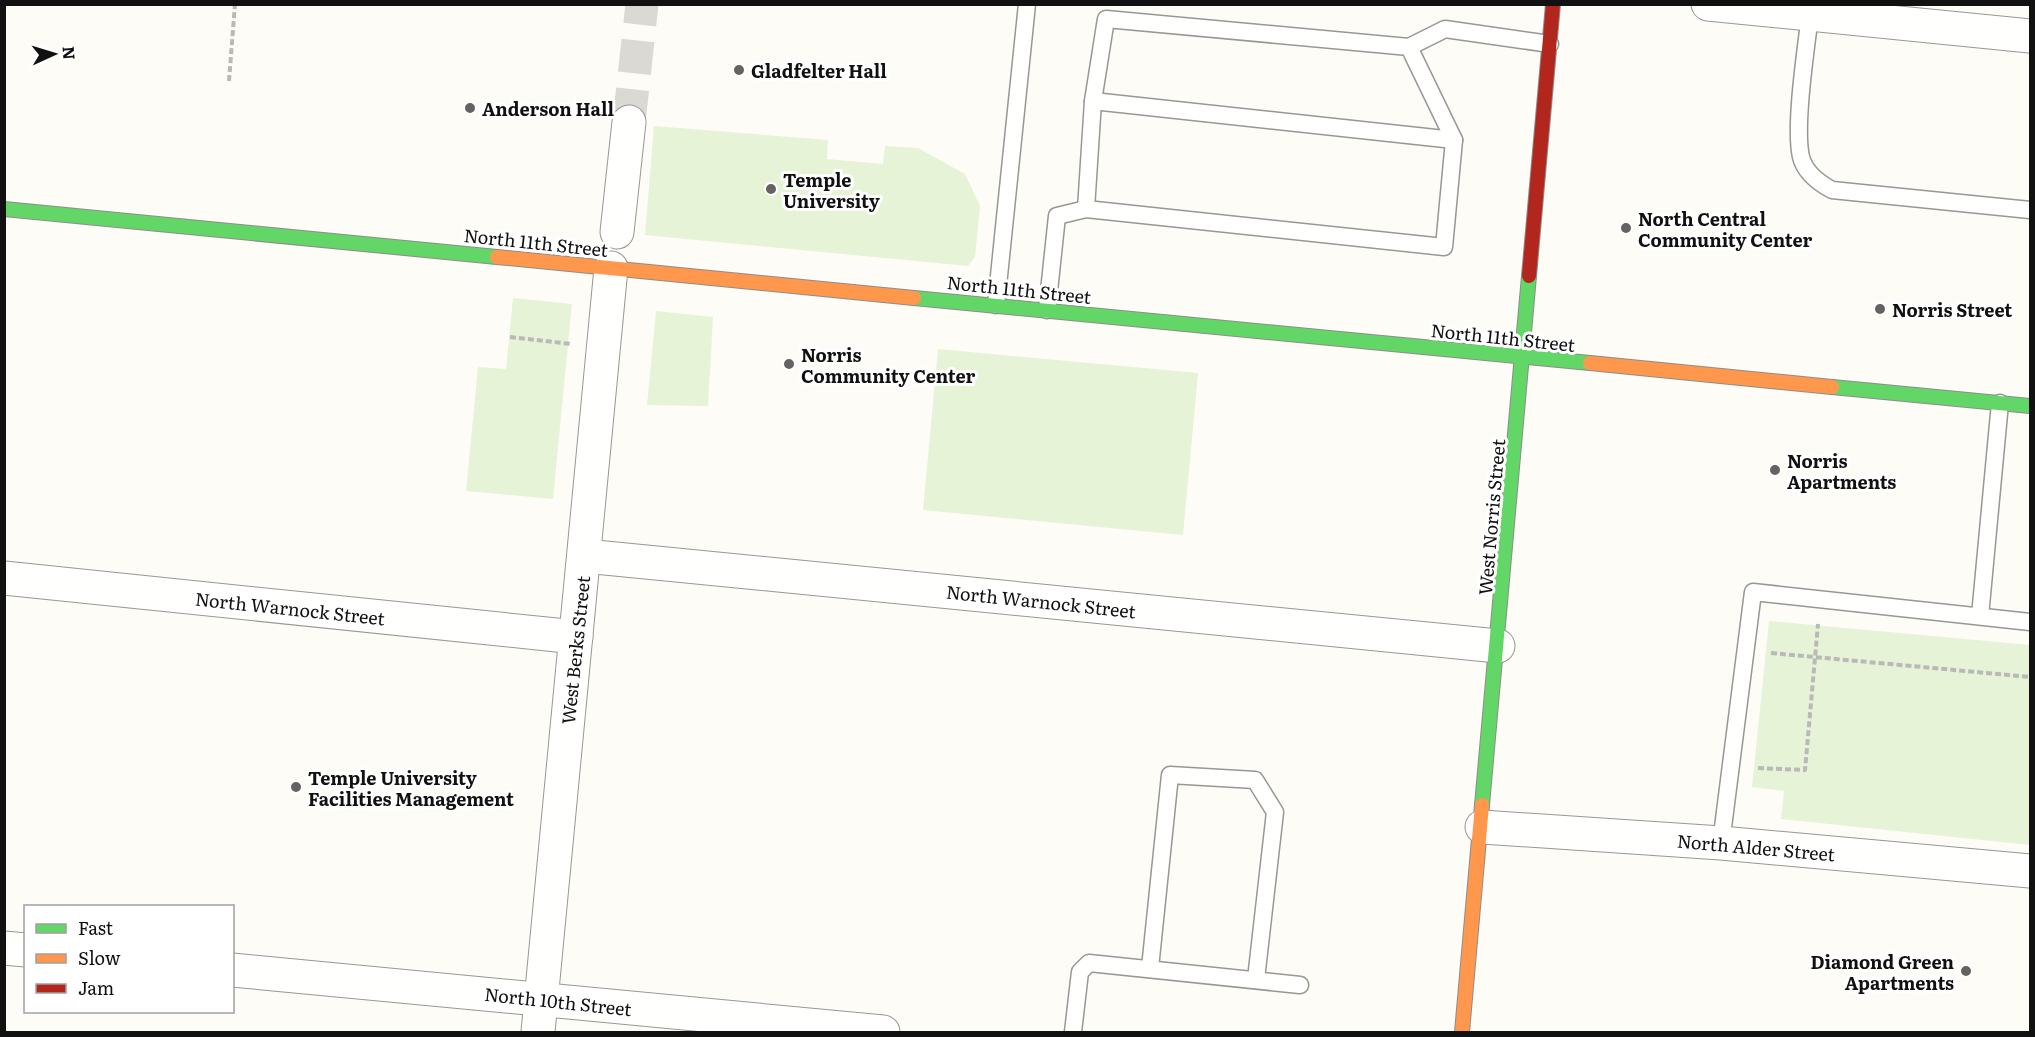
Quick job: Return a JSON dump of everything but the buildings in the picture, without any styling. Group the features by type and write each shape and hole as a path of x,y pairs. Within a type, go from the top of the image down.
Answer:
{"main road":[{"name":"West Norris Street","path":"1462,1032 1482,827 1553,4"},
{"name":"North 11th Street","path":"4,209 2031,406"}],"street":[{"path":"1708,4 2031,36"},
{"path":"617,232 629,122"},
{"name":"West Berks Street","path":"538,1032 611,268"},
{"name":"North Warnock Street","path":"585,556 1498,646"},
{"name":"North Warnock Street","path":"4,578 576,637"},
{"name":"North Alder Street","path":"1482,827 1722,843 2031,871"},
{"path":"4,948 24,950"},
{"name":"North 10th Street","path":"234,970 883,1032"}],"lane":[{"path":"996,305 1027,4"},
{"path":"1810,15 1800,126 1801,159 1815,180 1832,190 2031,210"},
{"path":"1086,209 1093,101 1106,19 1409,47 1445,29 1550,44"},
{"path":"1047,310 1057,216 1086,209 1444,247 1454,140 1409,47"},
{"path":"1093,101 1454,140"},
{"path":"1980,616 2000,403"},
{"path":"1722,843 1753,592 2031,622"},
{"path":"1150,968 1170,775 1255,780 1275,812 1257,979"},
{"path":"1073,1032 1080,972 1089,963 1300,985"}],"path":[{"path":"229,81 235,4"},
{"path":"510,337 604,347"},
{"path":"1731,767 1805,770 1821,600"},
{"path":"1745,650 2031,677"}],"green space":[{"path":"654,126 828,140 827,159 883,164 885,146 918,148 965,174 980,206 975,257 968,266 645,235"},
{"path":"513,298 572,304 553,499 466,491 478,367 506,369"},
{"path":"656,311 713,317 708,406 647,405"},
{"path":"938,349 1198,373 1183,535 923,510"},
{"path":"1769,621 2030,645 2030,845 1781,819 1784,791 1752,787"}],"tunnel":[{"path":"629,122 642,4"}],"traffic: fast":[{"path":"4,209 497,257"},
{"path":"1482,805 1529,276"},
{"path":"914,298 1590,363"},
{"path":"1832,387 2030,406"}],"traffic: slow":[{"path":"497,257 914,298"},
{"path":"1590,363 1832,387"},
{"path":"1462,1032 1482,805"}],"traffic: jam":[{"path":"1529,276 1553,4"}],"place":[{"name":"Gladfelter Hall","path":"739,70"},
{"name":"Anderson Hall","path":"470,108"},
{"name":"Temple University","path":"771,189"},
{"name":"North Central Community Center","path":"1626,228"},
{"name":"Norris Street","path":"1880,309"},
{"name":"Norris Community Center","path":"789,364"},
{"name":"Norris Apartments","path":"1775,470"},
{"name":"Temple University Facilities Management","path":"296,787"},
{"name":"Diamond Green Apartments","path":"1966,971"}]}
